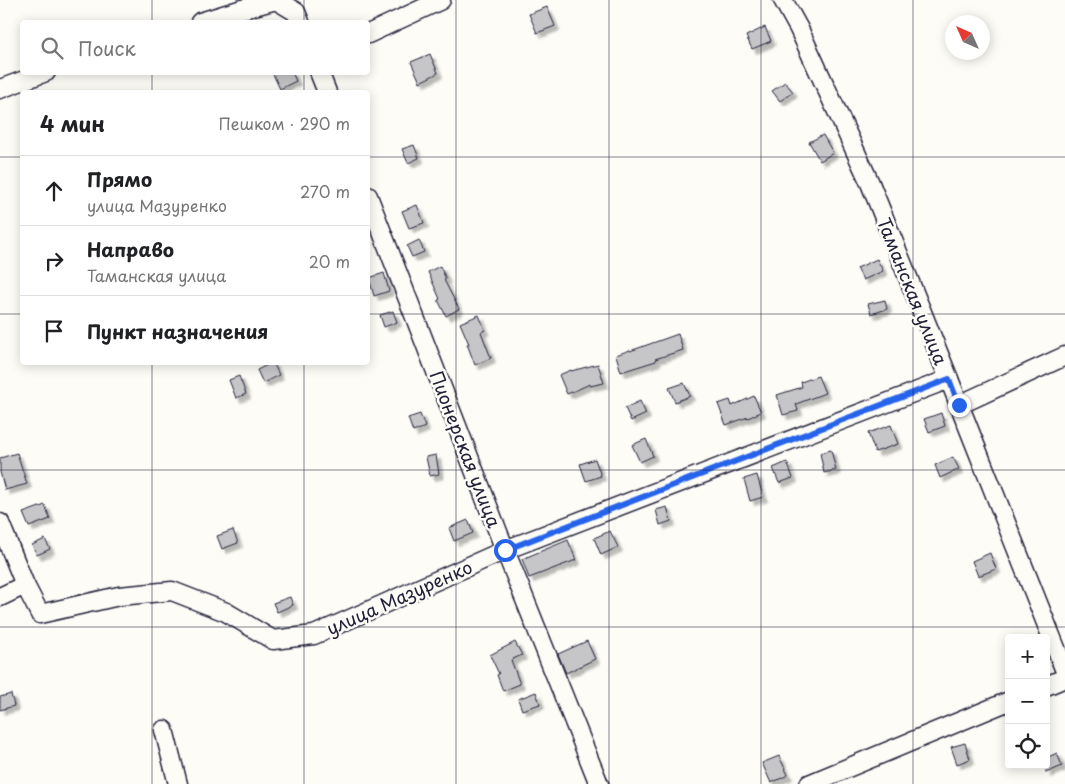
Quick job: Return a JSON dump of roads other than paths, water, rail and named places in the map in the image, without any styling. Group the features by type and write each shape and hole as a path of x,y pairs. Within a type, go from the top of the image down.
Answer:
{"street":[{"path":"206,20 276,0 298,17"},
{"path":"370,33 441,0"},
{"name":"Таманская улица","path":"783,0 799,30 870,183 1065,671"},
{"path":"0,89 38,75"},
{"path":"320,75 326,90"},
{"name":"Пионерская улица","path":"370,201 505,550 599,784"},
{"path":"959,405 1065,356"},
{"name":"улица Мазуренко","path":"25,585 40,614 119,596 172,591 226,612 273,640 314,635 505,550 949,379"},
{"path":"0,523 25,585 0,597"},
{"path":"1050,684 1065,678"},
{"path":"808,784 1005,703"},
{"path":"164,730 178,784"}]}
